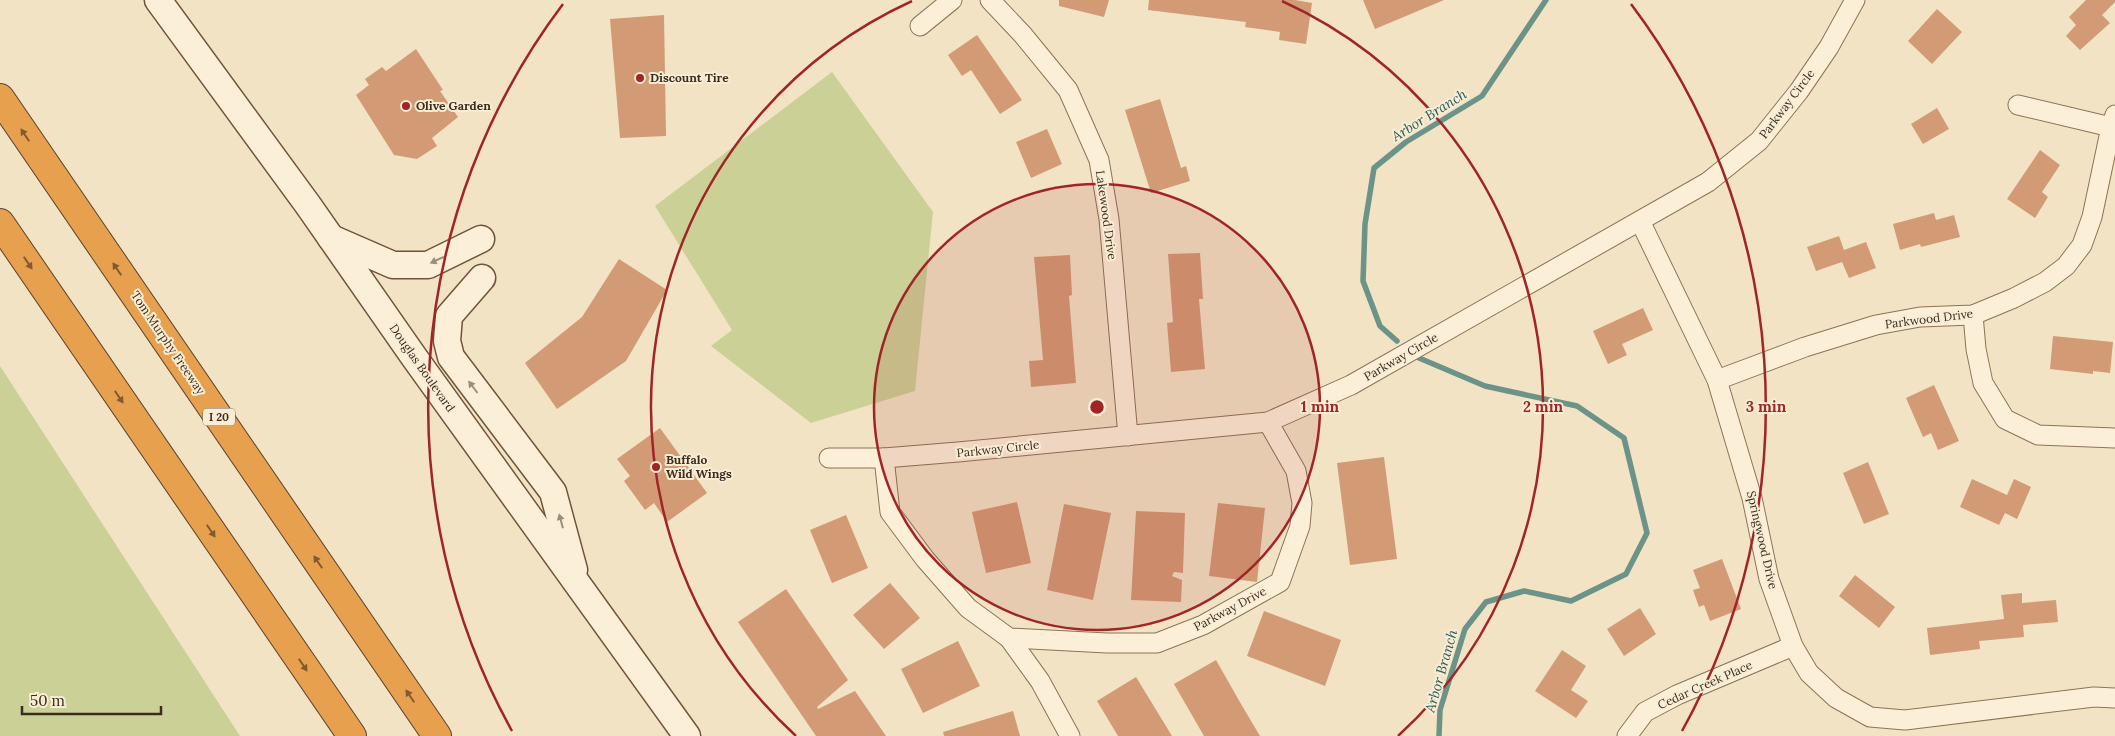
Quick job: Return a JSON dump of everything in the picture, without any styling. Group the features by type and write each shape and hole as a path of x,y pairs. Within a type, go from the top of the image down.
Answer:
{"highway":[{"name":"Tom Murphy Freeway","path":"0,98 437,736"},
{"path":"0,223 352,736"}],"main road":[{"name":"Douglas Boulevard","path":"158,0 308,205 414,358 687,736"},
{"path":"331,238 393,264 428,265 481,239"},
{"path":"482,278 449,316 447,341 451,357 553,492 578,585"}],"street":[{"path":"920,26 952,0"},
{"name":"Lakewood Drive","path":"990,0 1023,35 1068,90 1098,160 1110,219 1128,436"},
{"name":"Parkway Circle","path":"829,458 884,458 1268,422 1351,385 1708,182 1759,141 1800,91 1829,47 1855,0"},
{"path":"2018,105 2113,121"},
{"name":"Parkwood Drive","path":"1717,380 1876,325 1920,317 1973,315 2014,298 2045,282 2066,266 2082,245 2092,217 2113,121"},
{"name":"Springwood Drive","path":"1640,220 1717,380 1752,498 1768,579 1793,646 1809,673 1836,698 1870,717 1905,720 2094,697 2115,698"},
{"path":"1973,315 1976,349 1983,383 2005,419 2038,434 2115,438"},
{"name":"Parkway Drive","path":"1009,638 1107,644 1157,643 1203,625 1280,582 1300,526 1302,503 1296,471 1268,422"},
{"path":"884,458 890,512 926,559 968,608 1009,638 1040,681 1070,736"},
{"name":"Cedar Creek Place","path":"1627,736 1645,712 1677,695 1793,646"}],"green space":[{"path":"832,72 933,212 915,391 811,423 711,346 732,330 655,206"},
{"path":"0,366 240,736 0,736"}],"building":[{"path":"1059,0 1109,0 1104,17 1059,6"},
{"path":"1149,0 1295,0 1312,3 1306,44 1279,40 1280,32 1245,27 1246,22 1148,10"},
{"path":"1363,0 1444,0 1375,29"},
{"path":"2086,0 2115,0 2115,2 2102,15 2110,23 2080,50 2066,36 2076,25 2069,17"},
{"path":"1937,9 1962,32 1932,64 1908,41"},
{"name":"Discount Tire","path":"664,15 666,136 620,138 610,19"},
{"path":"977,35 1022,100 1000,114 971,70 962,76 948,55"},
{"name":"Olive Garden","path":"416,49 443,90 440,91 458,117 432,138 437,146 417,159 394,155 356,95 369,85 365,79 382,67 386,71"},
{"path":"1160,99 1181,168 1186,166 1190,181 1151,193 1125,110"},
{"path":"1937,108 1949,129 1923,144 1911,124"},
{"path":"1047,129 1062,164 1031,178 1016,142"},
{"path":"2040,150 2060,165 2042,192 2048,197 2035,218 2007,199"},
{"path":"1934,213 1936,220 1954,215 1960,237 1921,247 1920,244 1900,250 1893,224"},
{"path":"1839,236 1844,250 1866,242 1876,268 1849,278 1842,262 1816,271 1807,247"},
{"path":"1200,253 1203,299 1199,299 1205,369 1171,372 1167,323 1173,322 1168,254"},
{"path":"1070,255 1072,295 1069,296 1076,383 1031,387 1029,361 1043,360 1034,257"},
{"path":"619,259 667,290 626,361 557,409 525,363 582,317"},
{"path":"1643,308 1653,330 1622,344 1627,355 1608,364 1593,331"},
{"path":"2053,336 2113,342 2110,373 2093,371 2093,374 2050,369"},
{"path":"1934,385 1959,441 1938,450 1931,433 1923,437 1906,398"},
{"name":"Buffalo Wild Wings","path":"660,428 707,493 667,522 654,503 645,510 624,481 630,476 617,459"},
{"path":"1384,457 1397,559 1350,565 1337,463"},
{"path":"1868,462 1889,514 1864,524 1843,473"},
{"path":"1972,479 2007,495 2014,479 2031,487 2017,519 2005,513 1999,525 1960,507"},
{"path":"1017,502 1031,563 986,573 972,512"},
{"path":"1218,503 1265,508 1257,582 1209,576"},
{"path":"1064,504 1111,513 1093,600 1047,590"},
{"path":"1136,511 1185,513 1183,573 1174,572 1172,576 1182,580 1181,602 1131,600"},
{"path":"846,515 868,568 832,583 810,530"},
{"path":"1722,559 1741,609 1710,621 1704,605 1699,607 1693,590 1700,588 1693,570"},
{"path":"1855,575 1895,607 1879,628 1839,596"},
{"path":"890,583 920,618 884,649 853,615"},
{"path":"786,589 848,680 817,707 818,709 855,691 886,736 816,736 738,622"},
{"path":"2022,593 2022,603 2056,600 2058,622 2023,625 2024,637 1979,641 1980,649 1930,655 1927,628 2004,619 2001,595"},
{"path":"1640,608 1656,634 1624,656 1607,629"},
{"path":"1264,611 1341,640 1325,686 1247,656"},
{"path":"958,641 980,686 923,713 901,669"},
{"path":"1562,650 1586,666 1571,690 1588,701 1576,718 1535,691"},
{"path":"1216,660 1260,736 1204,736 1174,684"},
{"path":"1136,677 1172,736 1118,736 1097,701"},
{"path":"1013,711 1020,736 944,736 943,732"}],"waterway":[{"name":"Arbor Branch","path":"1397,341 1380,326 1363,281 1365,224 1374,168 1406,142 1482,96 1546,0"},
{"name":"Arbor Branch","path":"1412,355 1485,386 1577,406 1624,438 1647,533 1626,574 1571,601 1524,591 1486,602 1465,629 1440,710 1439,736"}],"place":[{"name":"Discount Tire","path":"640,78"},
{"name":"Olive Garden","path":"406,106"},
{"name":"Buffalo Wild Wings","path":"656,467"}]}
